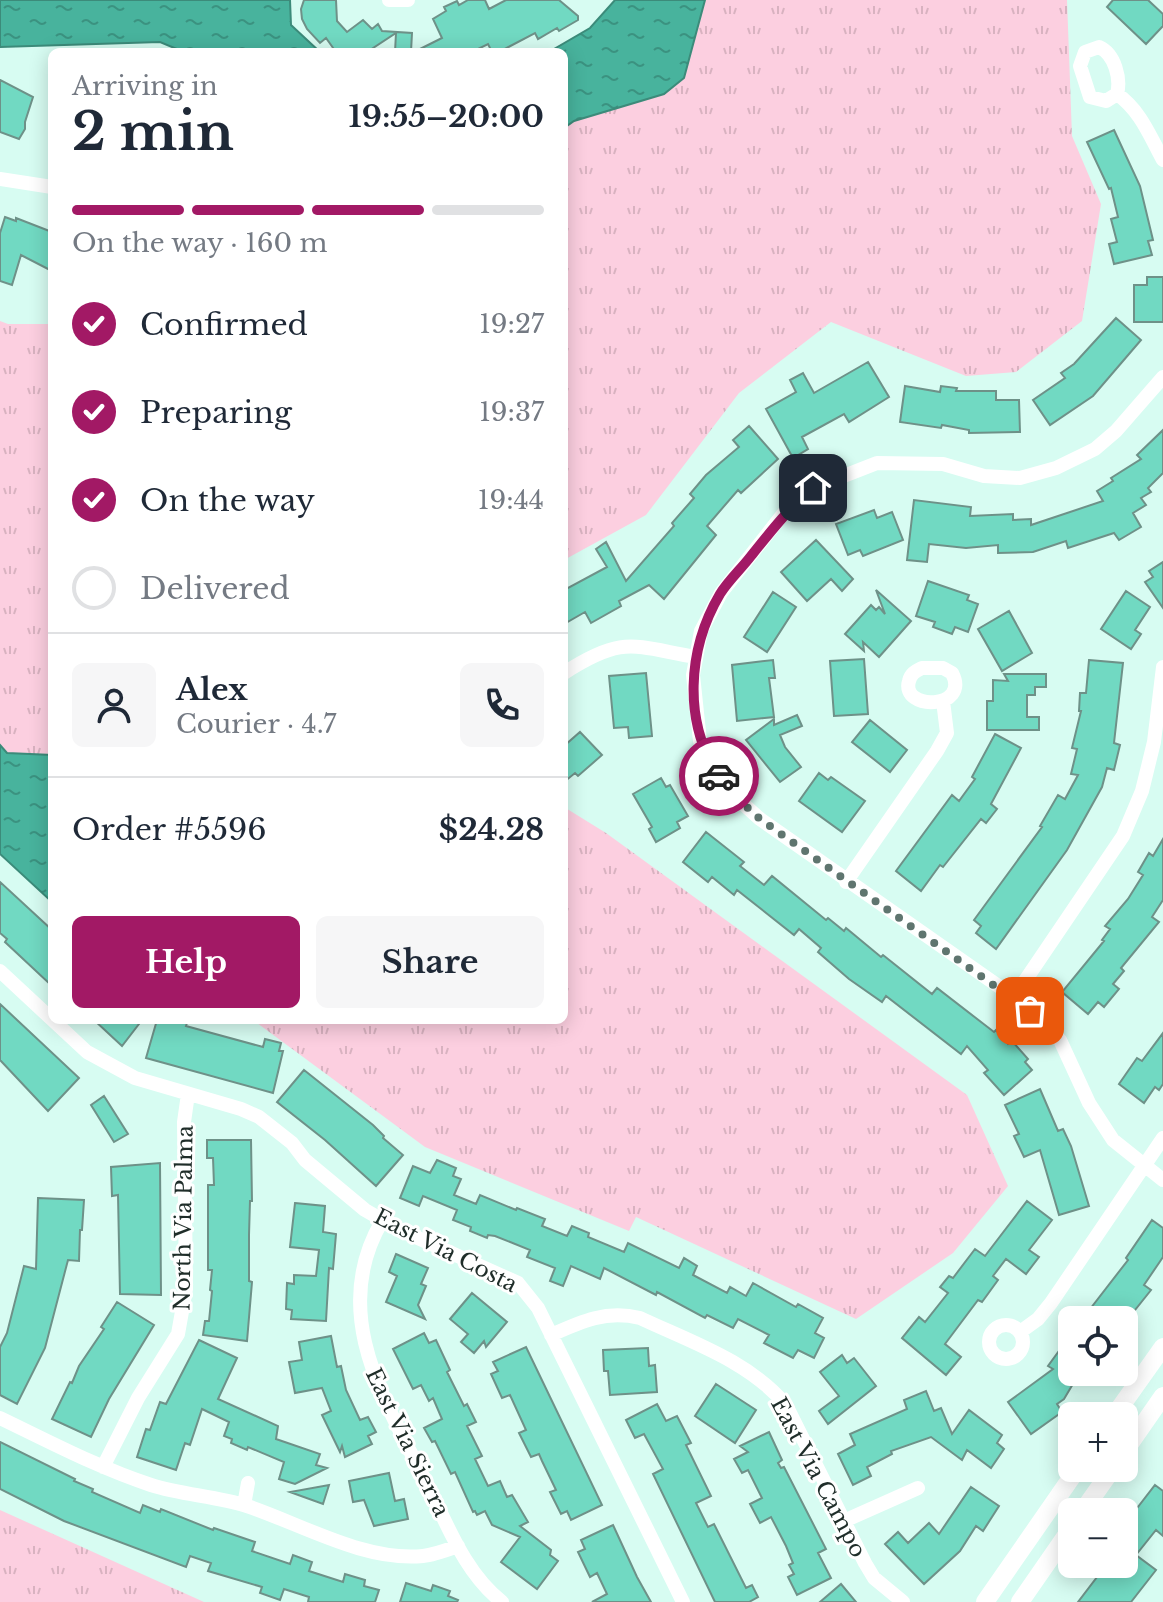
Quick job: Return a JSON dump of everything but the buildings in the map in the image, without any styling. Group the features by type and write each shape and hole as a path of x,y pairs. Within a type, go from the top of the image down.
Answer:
{"main road":[{"path":"1124,1402 1163,1347"},
{"path":"1138,1432 1163,1396"},
{"path":"985,1602 1068,1482"},
{"path":"1020,1602 1058,1547"}],"street":[{"path":"389,0 408,0"},
{"path":"1117,94 1137,113 1163,160"},
{"path":"0,179 48,186"},
{"path":"1163,377 1116,431 1095,449 1056,468 1020,478 984,476 943,464 877,463 813,488 787,509 721,593 701,631 693,675 700,741 729,791 760,819 846,882 1014,997 1060,1040 1101,1123 1113,1140 1163,1180"},
{"path":"568,671 610,648 632,644 696,657"},
{"path":"1014,997 1123,836 1142,791 1154,742 1163,667"},
{"path":"846,882 947,733 943,701"},
{"name":"East Via Costa","path":"0,971 48,1016"},
{"name":"East Via Costa","path":"57,1024 87,1052 135,1078 259,1117 292,1143 318,1172 382,1221 518,1283 538,1308 683,1602"},
{"name":"North Via Palma","path":"103,1467 138,1398 178,1334 183,1314 186,1289 184,1122 188,1094"},
{"path":"1020,1332 1038,1319 1051,1303 1163,1138"},
{"name":"East Via Sierra","path":"382,1221 371,1239 360,1287 360,1315 369,1366 458,1546 485,1587 502,1602"},
{"name":"East Via Campo","path":"551,1335 588,1319 623,1314 640,1318 751,1372 770,1386 786,1405 874,1578 903,1602"},
{"path":"0,1418 103,1467 183,1495 244,1505 374,1553 401,1557 425,1556 458,1546"},
{"path":"244,1505 248,1483"},
{"path":"844,1521 918,1488"}],"green space":[{"path":"705,0 1067,0 1072,136 1101,204 1082,321 1016,372 966,376 831,322 739,393 646,515 568,558 568,125 664,94 696,36"},
{"path":"0,321 8,324 48,324 48,898 0,854"},
{"path":"568,809 606,833 967,1095 1008,1186 953,1253 856,1319 636,1217 629,1231 425,1147 258,1024 568,1024"},
{"path":"0,1510 204,1602 0,1602"}],"water":[{"path":"0,0 290,0 291,25 316,48 174,48 160,42 0,47"},
{"path":"615,0 705,0 684,78 664,94 568,125 568,48 556,48 590,28"},
{"path":"0,745 7,753 48,755 48,898 0,854"}],"way so far":[{"path":"719,776 729,791 760,819 1030,1011"}],"route":[{"path":"719,776 700,741 695,714 693,675 701,631 721,593 787,509 813,488"}]}
